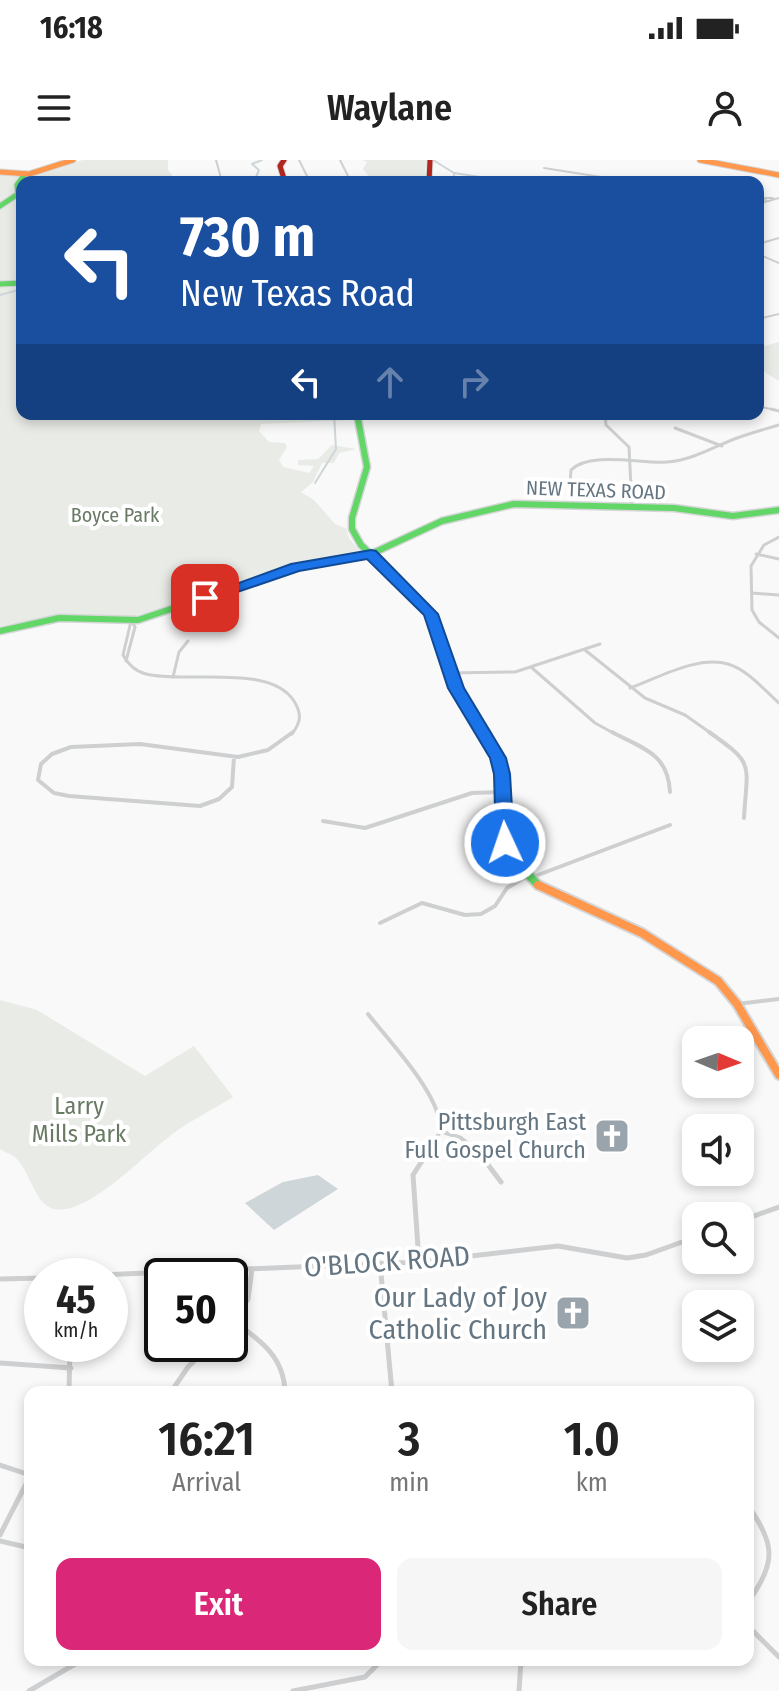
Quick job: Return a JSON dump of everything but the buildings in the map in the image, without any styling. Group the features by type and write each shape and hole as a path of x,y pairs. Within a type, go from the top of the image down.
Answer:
{"main road":[{"path":"0,172 25,174 73,160"},
{"path":"700,160 779,175"},
{"path":"358,420 367,467 352,518 355,538 430,614 450,673 498,758 505,843 528,877 541,888 637,931 688,959 718,981 737,1004 779,1075"},
{"name":"NEW TEXAS ROAD","path":"0,631 59,618 131,621 296,567 371,554 442,521 514,504 682,509 733,516 779,510"}],"street":[{"path":"544,168 595,176"},
{"path":"606,420 606,425 627,443 632,507"},
{"path":"570,484 571,470 582,462 679,461 706,454 779,425"},
{"path":"675,428 722,446"},
{"path":"779,537 764,545 751,566 755,616 779,638"},
{"path":"756,554 779,559"},
{"path":"752,593 779,595"},
{"path":"131,621 123,655 142,673 173,677 248,678 275,685 292,697 300,718 290,736 268,750 234,757 161,746 85,744 50,754 37,772 43,787 54,793 190,807 208,804 227,794 235,781 234,757"},
{"path":"173,677 179,652 188,641"},
{"path":"450,673 502,674 600,644"},
{"path":"585,650 630,688 651,702 685,715 740,754 747,766 744,818"},
{"path":"630,688 717,662 742,671 779,703"},
{"path":"531,667 595,723 657,757 669,773 670,792"},
{"path":"323,821 365,828 472,793 503,792"},
{"path":"380,923 417,903 440,905 472,916 481,914 495,906 507,888 528,877 670,825"},
{"path":"737,1004 779,999"},
{"path":"368,1014 431,1097 440,1131 413,1175 419,1262"},
{"path":"440,1131 459,1134 470,1141 501,1182"},
{"path":"754,1216 779,1207"},
{"name":"O'BLOCK ROAD","path":"128,1274 419,1262 558,1246 637,1257 682,1242"},
{"path":"380,1263 391,1386"},
{"path":"248,1299 252,1269"},
{"path":"0,1279 24,1278"},
{"path":"248,1335 276,1355 285,1373 285,1386"},
{"path":"70,1386 71,1362"},
{"path":"175,1386 193,1362"},
{"path":"0,1363 71,1368"},
{"path":"0,1465 24,1474"},
{"path":"0,1535 24,1488"},
{"path":"754,1514 764,1528 771,1554 766,1579 754,1594"},
{"path":"0,1541 24,1547"},
{"path":"754,1632 779,1657"},
{"path":"29,1691 72,1666"},
{"path":"293,1691 365,1677 376,1666"},
{"path":"519,1691 521,1666"}],"green space":[{"name":"Boyce Park","path":"83,160 168,160 168,170 172,176 29,176"},
{"path":"362,160 426,160 425,176 368,176 363,169 367,162"},
{"name":"Boyce Park","path":"0,174 29,176 16,176 16,420 352,420 261,424 259,431 269,442 285,443 287,447 279,460 283,467 309,473 314,466 298,465 298,460 318,459 332,445 356,449 339,453 334,463 322,463 313,482 301,492 314,500 335,524 346,528 349,538 361,553 284,568 131,617 66,614 0,626"},
{"path":"779,342 779,381 764,372 764,346"},
{"name":"Larry Mills Park","path":"0,1000 37,1010 145,1076 194,1046 233,1097 173,1134 95,1197 64,1209 51,1208 41,1200 18,1161 0,1149"}],"shaded area":[{"path":"318,1175 338,1189 274,1230 245,1203 283,1182"}],"waterway":[{"path":"256,176 259,170 252,164 262,160"},
{"path":"433,160 454,173 474,176"},
{"path":"0,295 16,291"},
{"path":"315,483 336,449 334,420"}],"traffic: fast":[{"path":"0,206 16,195"},
{"path":"0,284 16,283"},
{"path":"358,420 367,467 352,518 352,529 361,545 426,607 436,624 456,688 488,737 501,766 503,834 511,856 538,885"},
{"path":"371,554 442,521 514,504 674,508 733,516 779,510"},
{"path":"0,631 59,618 138,620 296,567 371,554"}],"traffic: slow":[{"path":"0,172 29,174 73,160"},
{"path":"700,160 779,175"},
{"path":"538,885 642,933 718,981 737,1004 779,1075"}],"traffic: jam":[{"path":"283,176 280,166 284,160"},
{"path":"429,176 430,160"}],"place":[{"name":"Pittsburgh East Full Gospel Church","path":"612,1136"},
{"name":"Our Lady of Joy Catholic Church","path":"573,1313"}],"route":[{"path":"205,598 296,567 371,554 426,607 436,624 456,688 486,734 501,766 505,843"}]}
